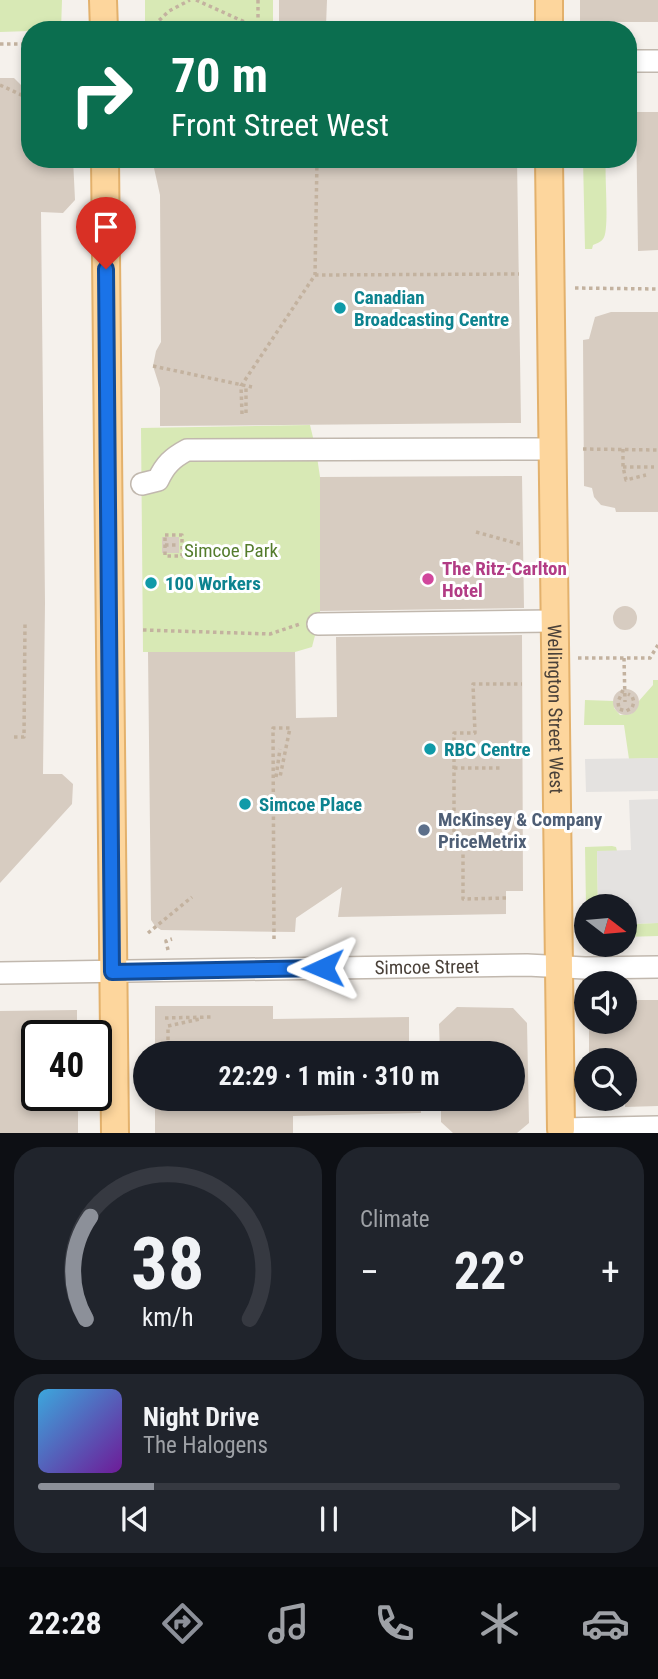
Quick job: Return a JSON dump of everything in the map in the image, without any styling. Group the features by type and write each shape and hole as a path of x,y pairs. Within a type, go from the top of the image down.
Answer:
{"main road":[{"path":"103,0 104,21"},
{"path":"549,0 549,21"},
{"path":"105,168 115,1133"},
{"name":"Wellington Street West","path":"549,168 561,1131"}],"street":[{"path":"637,61 658,61"},
{"path":"142,484 158,480 173,457 187,450 552,449"},
{"path":"318,624 553,621"},
{"name":"Simcoe Street","path":"0,973 527,965 658,967"},
{"path":"561,1131 658,1127"}],"path":[{"path":"158,21 169,11 190,0"},
{"path":"196,0 241,21"},
{"path":"258,0 258,21"},
{"path":"0,44 21,44"},
{"path":"0,85 21,95"},
{"path":"244,413 246,387 315,275 317,168"},
{"path":"315,275 519,274"},
{"path":"575,288 658,289"},
{"path":"153,366 246,387"},
{"path":"583,449 658,450"},
{"path":"623,449 626,480 646,475"},
{"path":"623,467 654,467"},
{"path":"476,532 523,545"},
{"path":"165,535 182,535 182,556 165,556 165,545 165,535"},
{"path":"165,545 179,545"},
{"path":"13,737 24,737 25,622"},
{"path":"143,630 270,634 295,624 318,624"},
{"path":"578,658 650,659 658,645"},
{"path":"624,658 625,702"},
{"path":"506,898 463,899 463,840 454,840 457,788 454,733 475,733 473,684 522,684"},
{"path":"624,690 618,702 619,709 626,711 632,708 634,702 632,695 628,694"},
{"path":"274,939 273,728 290,728 280,777"},
{"path":"274,789 280,748"},
{"path":"454,768 503,768"},
{"path":"148,933 192,897"},
{"path":"166,941 172,939"},
{"path":"168,1026 178,1027 172,1023 165,1018 211,1017 190,1021 179,1024 168,1026"},
{"path":"168,1026 168,1041"}],"green space":[{"path":"0,0 62,0 61,21 21,21 21,31 0,32"},
{"path":"145,0 273,0 273,21 145,21"},
{"path":"583,168 606,168 605,234 592,249 585,249"},
{"name":"Simcoe Park","path":"310,425 320,477 320,616 312,647 295,652 143,652 141,428"},
{"path":"653,680 658,680 658,758 629,759 624,725 584,725 585,700 614,701 614,708 620,715 631,714 653,685"},
{"path":"585,847 616,847 617,851 597,852 598,894 586,894"},
{"path":"658,923 658,936 637,937 637,924"}],"shaded area":[{"path":"658,758 658,791 586,792 585,759"},
{"path":"658,799 658,923 637,924 637,894 598,894 597,851 631,850 629,800"}],"building":[{"path":"279,0 327,0 326,21 279,21"},
{"path":"580,0 658,0 658,22 580,21"},
{"path":"0,78 14,78 21,85 21,168 73,168 75,200 63,213 41,212 45,603 43,774 62,774 73,784 72,804 0,883"},
{"path":"637,112 658,112 658,250 638,251"},
{"name":"Canadian Broadcasting Centre","path":"154,168 517,168 521,423 160,426 160,388 153,366 161,342 160,195"},
{"path":"611,312 658,312 658,512 616,512 615,508 601,505 594,497 592,488 584,486 583,340 589,339 595,317"},
{"name":"The Ritz-Carlton Hotel","path":"522,476 524,608 320,611 320,477"},
{"path":"162,537 179,537 179,553 162,553"},
{"path":"625,606 634,609 637,618 634,627 625,630 616,627 613,618 616,609"},
{"path":"522,635 523,891 506,891 506,914 338,917 342,887 296,918 295,932 161,930 155,926 151,920 148,652 295,652 296,718 337,717 336,637"},
{"path":"626,689 635,693 639,702 635,711 626,715 617,711 613,702 617,693"},
{"path":"637,1000 658,1000 658,1106 637,1107 637,1048 589,1048 589,1034 637,1034"},
{"path":"155,1006 273,1006 273,1019 409,1017 409,1041 155,1041"},
{"path":"457,1007 513,1008 527,1023 529,1123 517,1133 453,1133 441,1122 441,1111 525,1111 525,1041 440,1041 439,1024"},
{"path":"77,1010 77,1020 21,1020 21,1111 78,1111 78,1133 0,1133 0,1011"},
{"path":"155,1111 421,1111 293,1116 293,1133 155,1133"}],"place":[{"name":"Canadian Broadcasting Centre","path":"340,308"},
{"name":"The Ritz-Carlton Hotel","path":"428,579"},
{"name":"100 Workers","path":"151,583"},
{"name":"RBC Centre","path":"430,749"},
{"name":"Simcoe Place","path":"245,804"},
{"name":"McKinsey & Company PriceMetrix","path":"424,830"}],"route":[{"path":"106,269 112,972 323,968"}]}
